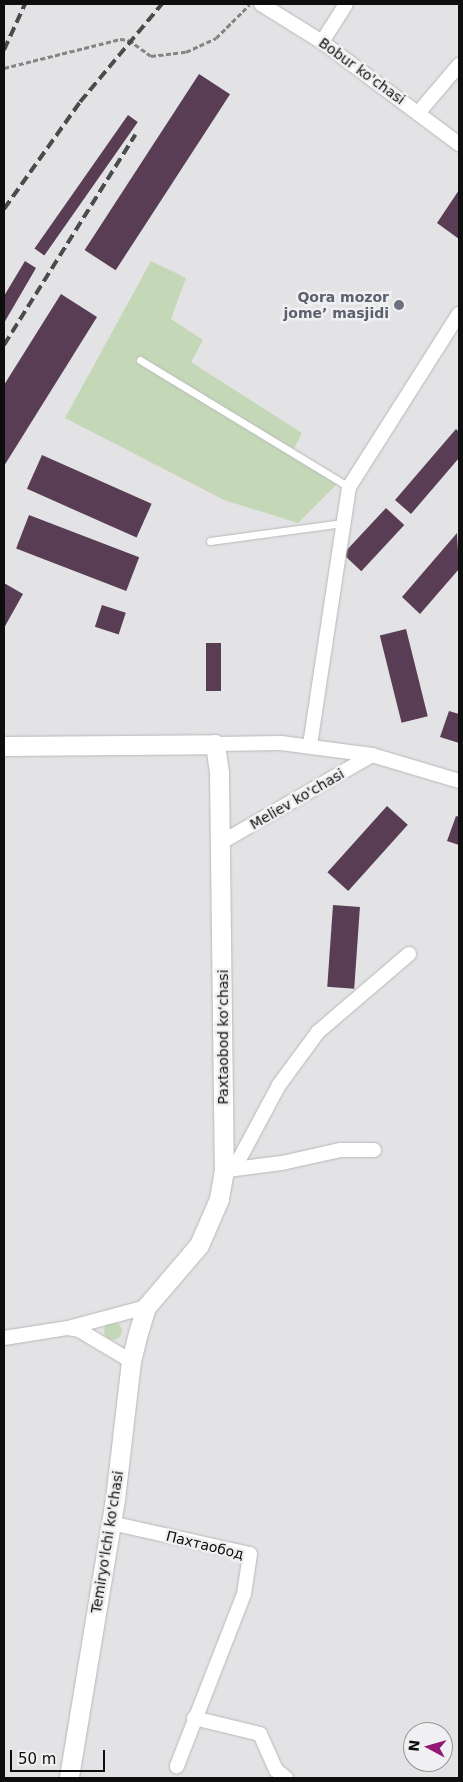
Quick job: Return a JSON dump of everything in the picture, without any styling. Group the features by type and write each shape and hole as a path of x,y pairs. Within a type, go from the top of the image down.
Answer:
{"street":[{"name":"Bobur ko'chasi","path":"261,4 322,42 419,112 459,144"},
{"path":"322,42 346,4"},
{"path":"419,112 459,65"},
{"path":"310,745 349,487 459,314"},
{"path":"4,746 215,744"},
{"name":"Meliev ko'chasi","path":"215,744 310,745 372,755 459,781"},
{"name":"Paxtaobod ko‘chasi","path":"146,1307 199,1245 229,1170 222,842 215,744"},
{"name":"Meliev ko'chasi","path":"222,842 372,755"},
{"path":"229,1170 279,1085 318,1032 408,954"},
{"path":"229,1170 282,1163 340,1150 374,1150"},
{"path":"4,1338 68,1328 146,1307"},
{"name":"Temiryo'lchi ko'chasi","path":"69,1778 111,1523 131,1361 146,1307"},
{"path":"68,1328 79,1330 131,1361"},
{"name":"Пахтаобод","path":"111,1523 250,1554 244,1594 194,1718 177,1766"},
{"path":"194,1718 260,1734 276,1770 286,1778"}],"lane":[{"path":"140,360 349,487"},
{"path":"210,541 343,523"}],"path":[{"path":"4,68 120,39 129,40 151,56 186,52 216,38 250,4"}],"green space":[{"path":"151,261 186,278 171,319 203,340 191,362 302,433 292,453 341,480 298,523 224,500 65,418"},
{"path":"109,1322 117,1322 122,1327 120,1338 109,1340 104,1335 104,1327"}],"building":[{"path":"199,74 230,94 116,270 85,250"},
{"path":"128,115 138,122 44,255 35,249"},
{"path":"459,190 459,239 437,223"},
{"path":"25,261 36,268 4,323 4,296"},
{"path":"61,294 97,317 4,466 4,385"},
{"path":"456,429 459,432 459,458 411,514 395,500"},
{"path":"42,455 152,504 137,538 27,489"},
{"path":"386,508 404,525 361,571 343,554"},
{"path":"29,515 139,557 126,591 16,549"},
{"path":"457,533 459,569 420,614 402,597"},
{"path":"4,583 23,594 4,628"},
{"path":"102,605 126,613 119,635 95,627"},
{"path":"406,629 428,716 402,723 380,636"},
{"path":"206,643 221,643 221,691 206,691"},
{"path":"449,711 459,714 459,743 440,737"},
{"path":"387,806 408,825 348,891 327,872"},
{"path":"456,816 459,817 459,845 447,841"},
{"path":"333,905 360,907 354,989 327,987"}],"railway":[{"path":"4,50 25,4"},
{"path":"4,209 80,102 162,4"},
{"path":"4,345 135,135"}],"place":[{"name":"Qora mozor jome’ masjidi","path":"399,305"}]}
